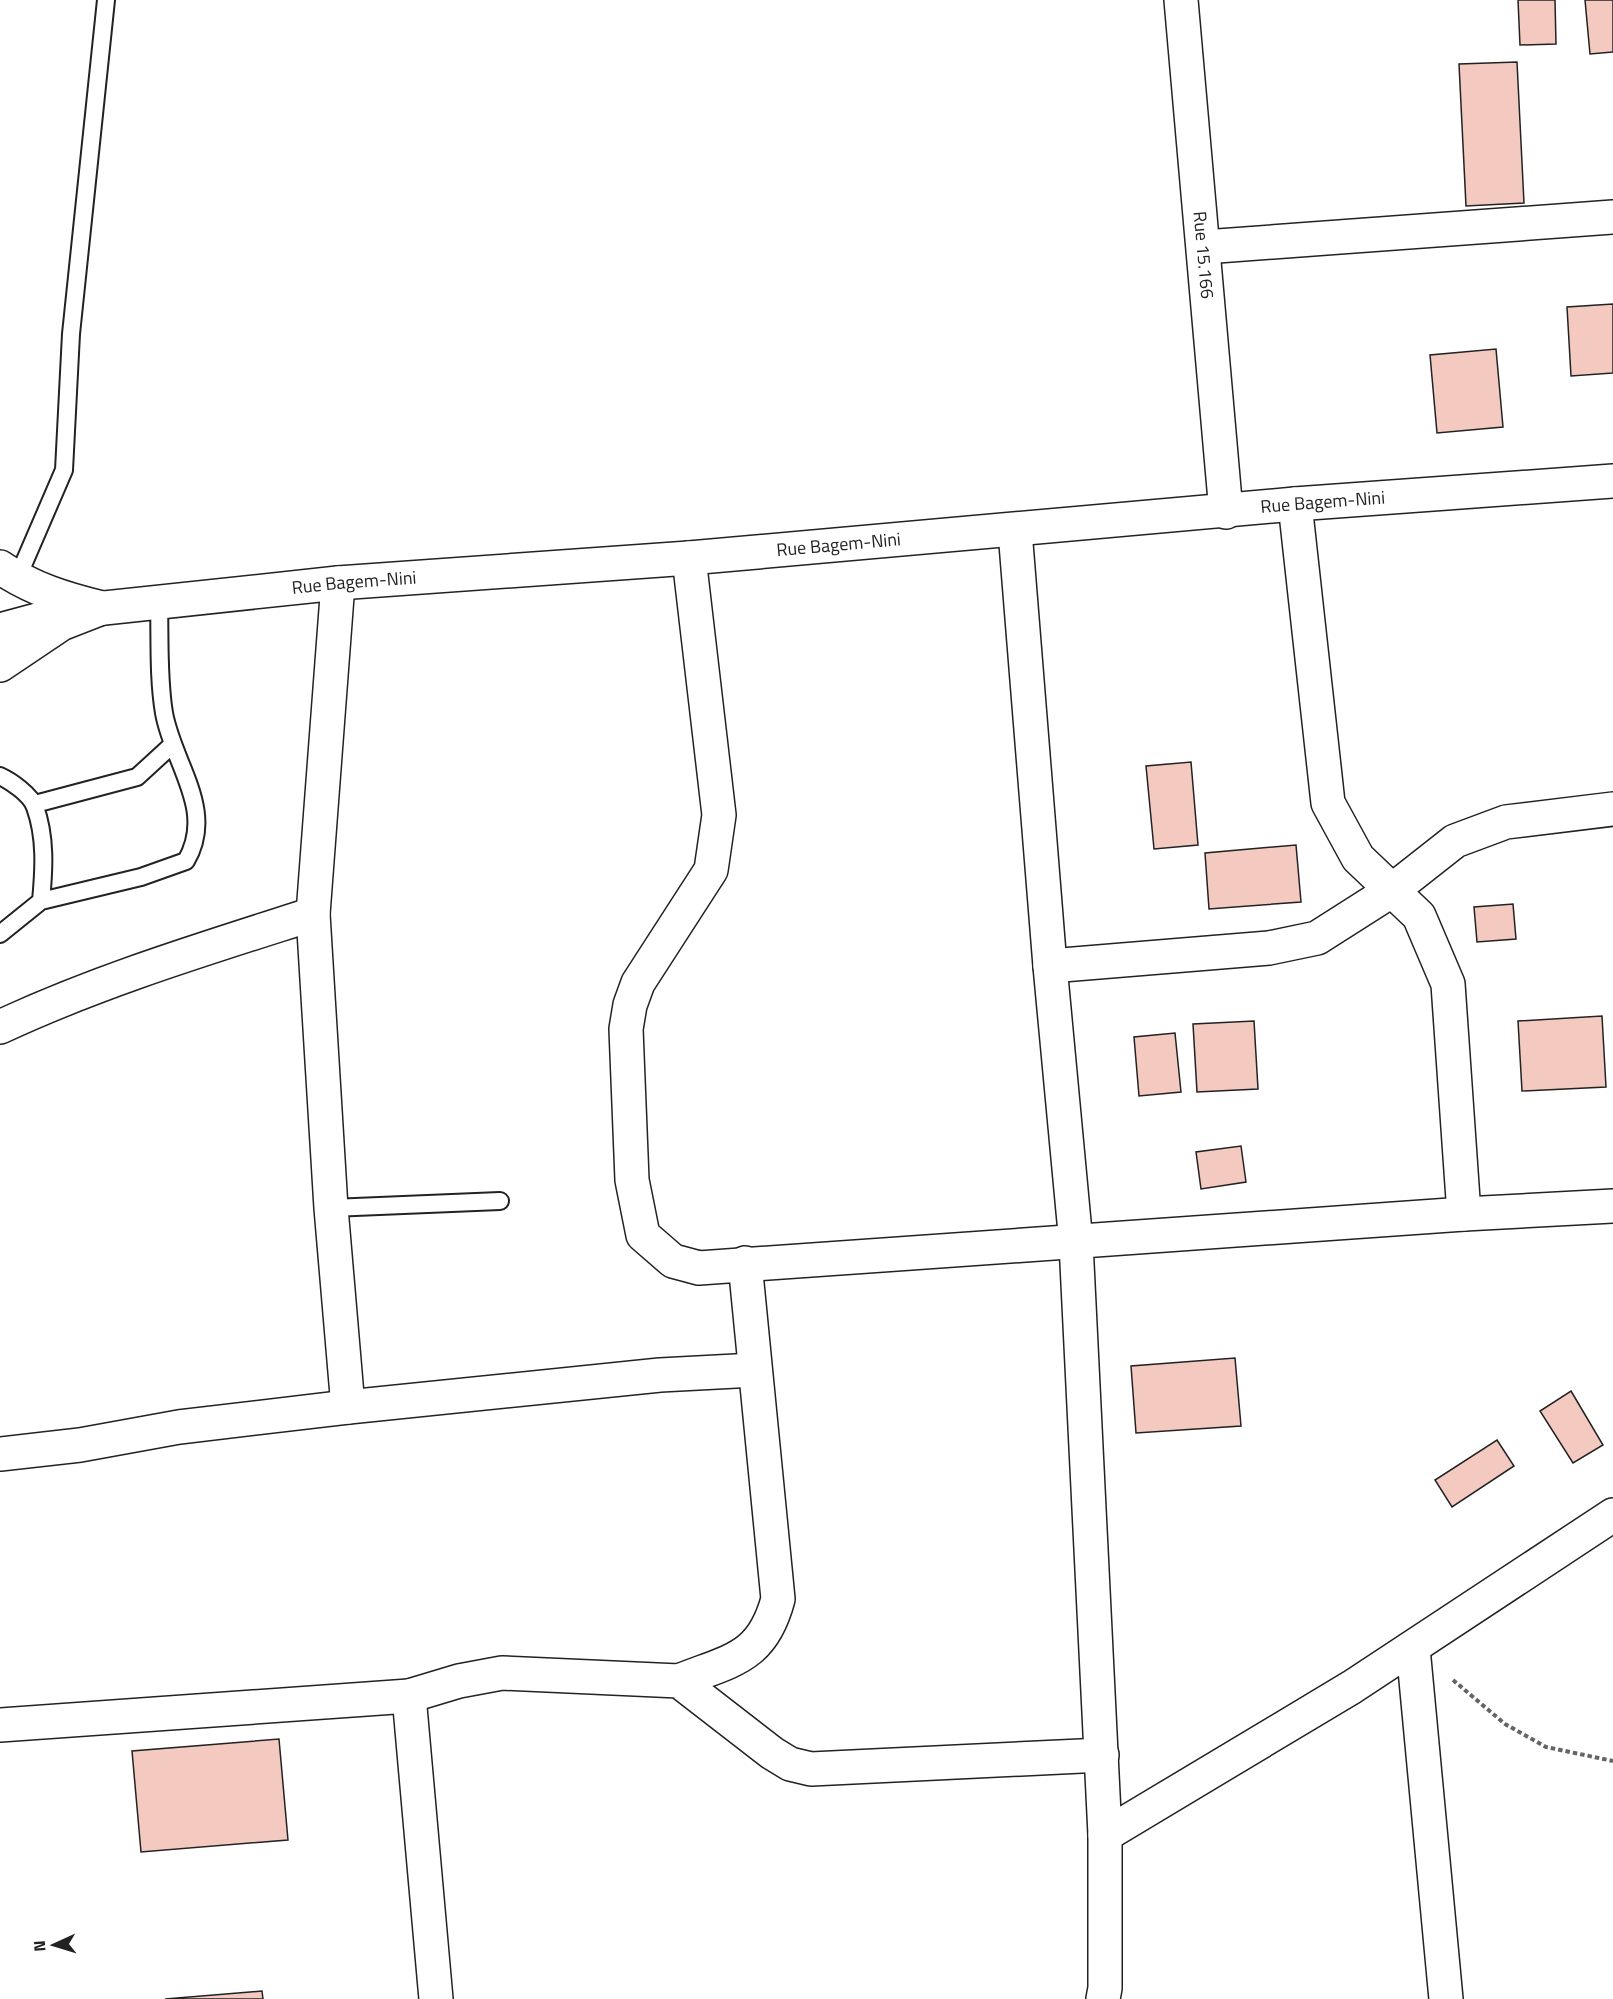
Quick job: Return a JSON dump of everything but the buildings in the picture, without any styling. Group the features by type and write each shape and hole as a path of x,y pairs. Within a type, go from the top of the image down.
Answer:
{"main road":[{"name":"Rue 15.166","path":"1181,0 1226,512"},
{"path":"1204,247 1613,217"},
{"name":"Rue Bagem-Nini","path":"67,612 338,583 689,558 1015,531 1295,504 1613,481"},
{"path":"1295,504 1328,803 1358,858 1394,889 1419,916 1448,984 1464,1214"},
{"path":"1015,531 1050,966 1077,1243 1105,1835 1106,1988 1103,1999"},
{"path":"689,558 719,815 711,870 638,983 630,1005 626,1029 632,1180 643,1235 673,1261 699,1268 1464,1214 1613,1206"},
{"path":"9,573 54,596 102,608"},
{"path":"338,583 313,914 331,1208 348,1407"},
{"path":"0,607 67,612"},
{"path":"0,665 61,624 102,608"},
{"path":"0,630 67,612"},
{"path":"1050,966 1269,948 1317,938 1394,889 1455,840 1506,822 1613,809"},
{"path":"0,1027 48,1005 142,969 313,914"},
{"path":"0,1725 409,1696 459,1681 502,1673 679,1681 739,1657 759,1642 772,1622 778,1599 745,1263"},
{"path":"0,1454 80,1445 179,1427 348,1407 648,1376 755,1370"},
{"path":"1105,1835 1413,1648 1613,1515"},
{"path":"1413,1648 1446,1999"},
{"path":"679,1681 771,1753 790,1764 811,1769 1102,1755"},
{"path":"409,1696 436,1999"}],"lane":[{"path":"9,573 64,470 71,334 106,0"},
{"path":"0,934 41,901 141,877 186,861 195,846 197,823 193,793 172,745 164,712 159,602"},
{"path":"35,804 137,777 172,745"},
{"path":"0,776 10,780 35,804 45,862 41,901"},
{"path":"331,1208 500,1201"}],"path":[{"path":"1413,1648 1505,1724 1546,1747 1613,1761"}]}
